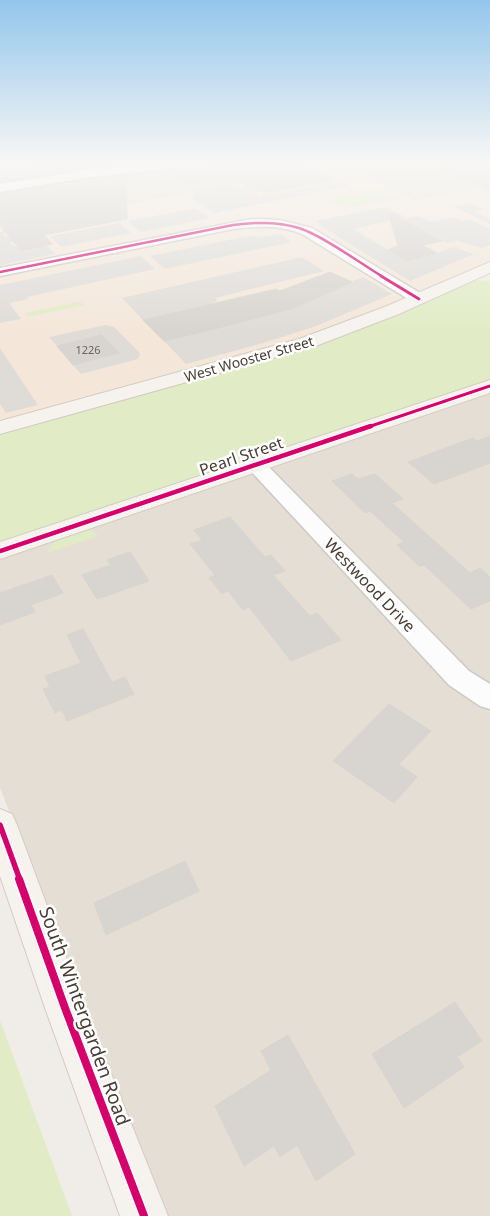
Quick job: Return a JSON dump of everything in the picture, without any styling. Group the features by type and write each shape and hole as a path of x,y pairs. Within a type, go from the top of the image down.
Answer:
{"street":[{"path":"0,272 240,224 272,223 288,225 307,231 419,299"},
{"name":"West Wooster Street","path":"0,428 280,351 344,330 490,267"},
{"name":"Pearl Street","path":"0,551 490,386"},
{"name":"Westwood Drive","path":"255,464 459,678 490,698"},
{"name":"South Wintergarden Road","path":"0,826 65,1008 144,1216"}],"shaded area":[{"path":"0,219 46,219 0,227"},
{"path":"46,219 490,219 490,261 353,322 271,349 0,423 0,227"},
{"path":"140,219 206,219 141,232 128,221"},
{"path":"327,219 397,219 353,229 407,261 454,247 474,254 410,281 319,225 322,225 316,221"},
{"path":"402,219 424,219 431,222 447,219 458,219 462,221 470,219 490,229 490,245 481,248 458,241 447,243"},
{"path":"479,219 490,219 490,224"},
{"path":"119,223 131,233 61,247 50,236"},
{"path":"4,231 6,233 3,234 5,237 9,236 14,242 10,243 13,246 46,245 55,254 0,265 0,232"},
{"path":"280,234 292,242 165,269 150,256 254,235 258,238"},
{"path":"141,256 155,269 27,297 28,299 9,303 21,319 0,323 0,285"},
{"path":"302,257 324,271 215,298 217,301 210,304 235,323 310,299 363,277 392,294 316,326 186,364 164,341 215,328 193,308 143,320 122,298"},
{"path":"106,325 114,327 139,352 138,359 81,374 73,365 119,353 102,335 57,346 49,337"},
{"path":"0,348 38,405 6,413 0,404"},
{"path":"490,391 490,1216 168,1216 0,788 0,556"}],"green space":[{"path":"479,280 490,281 490,380 0,544 0,435 299,351 350,334 469,282"},
{"path":"82,301 85,305 29,317 25,313"},
{"path":"90,528 98,536 47,553 55,540"},
{"path":"0,1020 72,1216 0,1216"}],"building":[{"path":"0,219 127,219 44,235 52,244 21,250 0,226"},
{"path":"390,219 401,219 442,241 422,245 437,253 407,261 388,250 398,246"},
{"path":"330,272 352,282 294,308 218,328 164,341 143,320 276,289 280,291"},
{"path":"102,335 119,353 73,365 57,346"},
{"path":"490,436 490,463 434,484 408,462 473,438 477,441"},
{"path":"352,474 358,479 375,474 403,499 392,503 470,573 480,568 490,577 490,601 471,609 424,565 419,566 397,545 404,542 370,511 365,513 332,481"},
{"path":"230,517 265,557 271,555 285,571 273,575 310,616 317,613 341,640 291,661 249,607 243,610 228,591 222,594 209,578 215,575 190,544 202,540 194,530"},
{"path":"130,552 149,581 97,599 82,575 111,565 107,560"},
{"path":"52,575 63,593 31,605 35,612 0,625 0,593"},
{"path":"83,629 112,682 125,677 134,694 67,721 62,710 55,713 43,689 50,687 45,676 81,663 67,635"},
{"path":"389,704 431,731 399,764 417,777 394,803 333,761"},
{"path":"185,861 199,891 106,935 94,903"},
{"path":"455,1002 482,1041 457,1057 464,1067 404,1108 372,1054"},
{"path":"288,1035 355,1154 316,1181 297,1145 280,1157 274,1146 244,1166 215,1106 271,1070 261,1051"}],"cycle path":[{"path":"0,272 233,225 271,223 289,225 307,231 419,299"},
{"path":"0,551 490,386"},
{"path":"0,825 65,1008 144,1216"}]}
